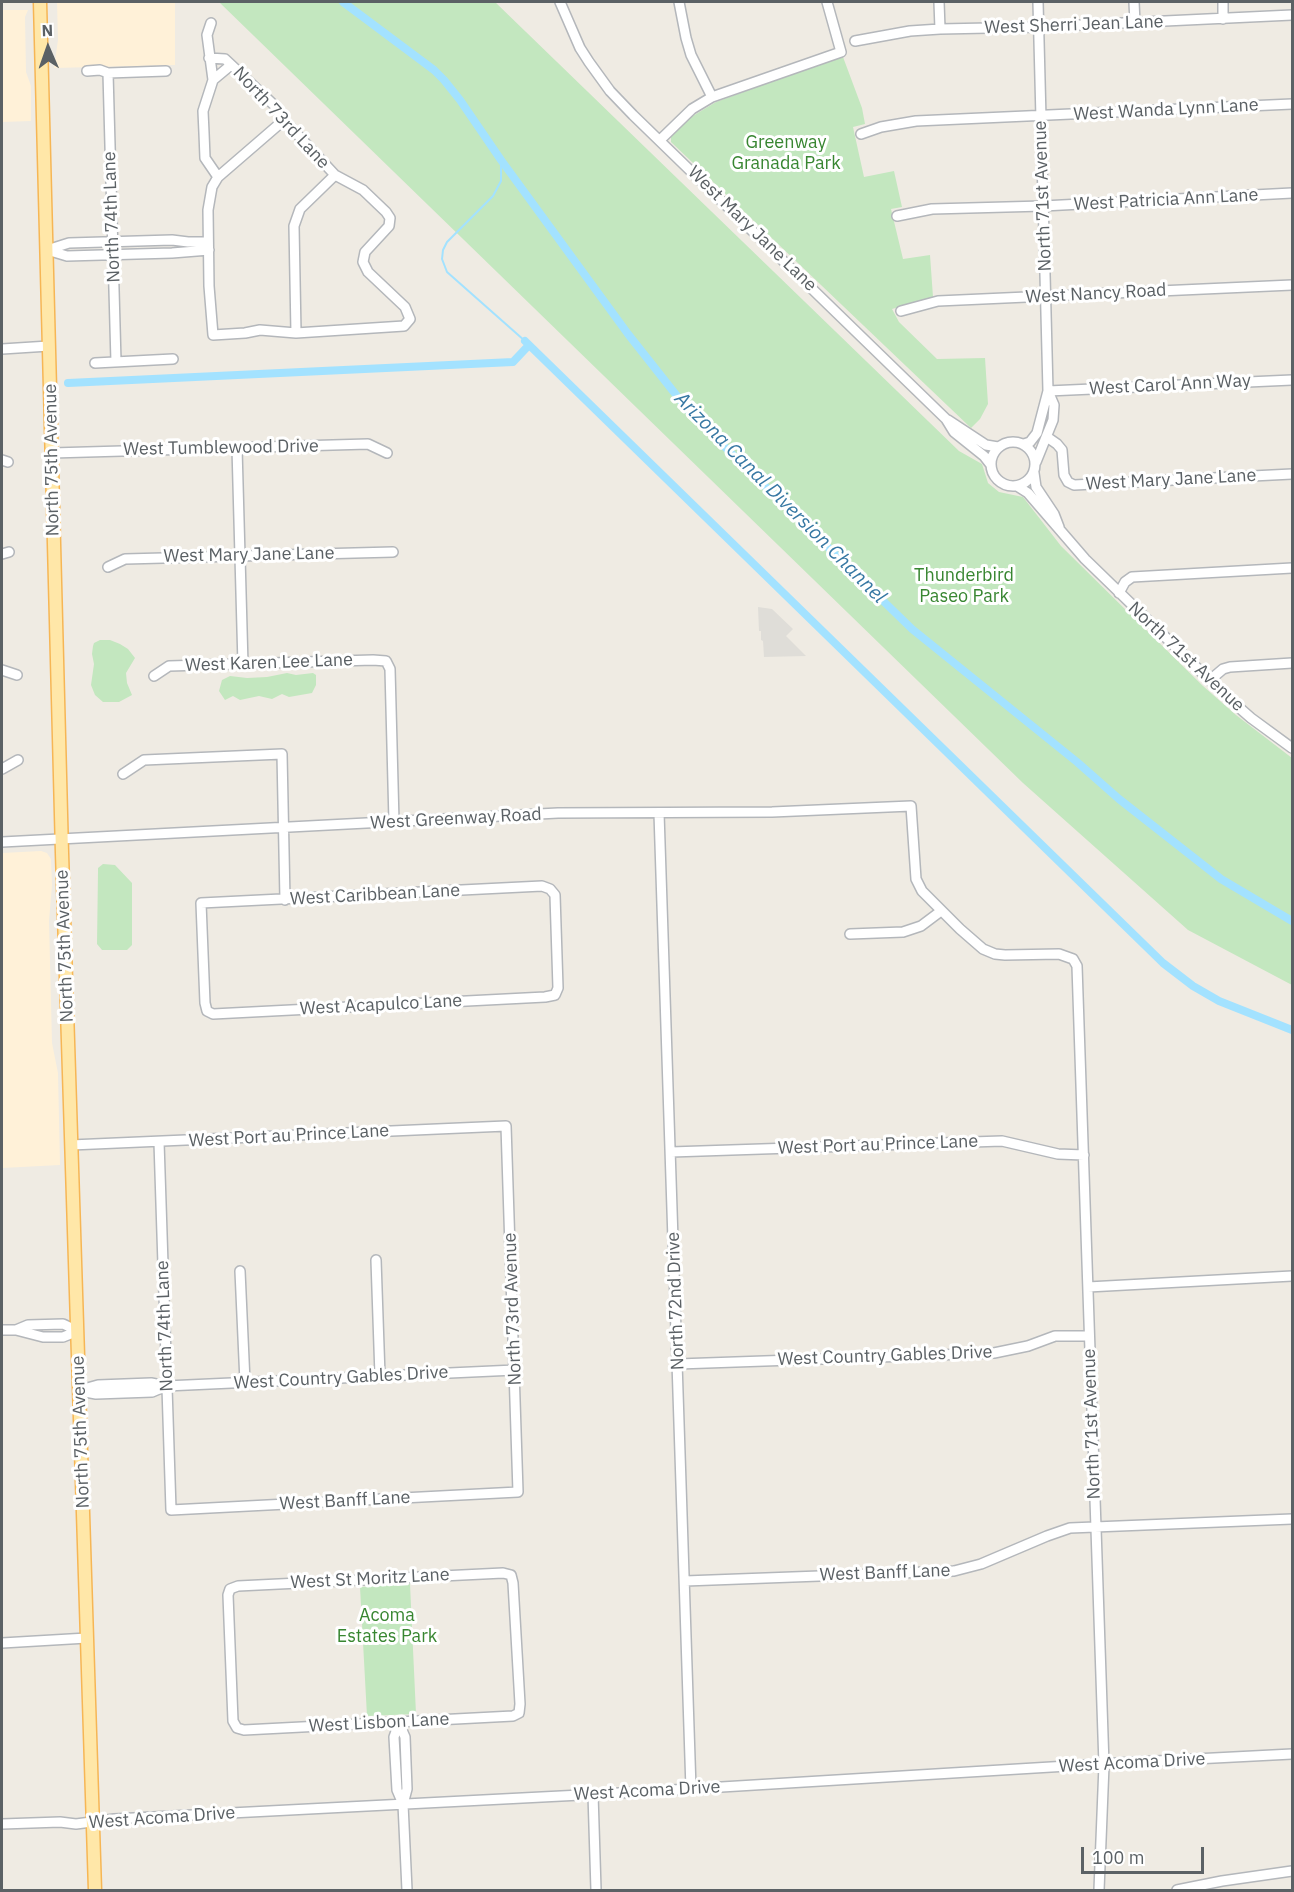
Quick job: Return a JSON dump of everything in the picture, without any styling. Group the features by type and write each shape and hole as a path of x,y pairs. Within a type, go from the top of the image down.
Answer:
{"main road":[{"name":"North 75th Avenue","path":"40,2 62,839 95,1890"}],"street":[{"name":"West Mary Jane Lane","path":"560,2 571,29 589,62 610,91 946,419 954,432 984,456 991,465"},
{"path":"679,2 691,55 712,97"},
{"path":"660,140 692,109 712,97 841,52 827,2"},
{"path":"939,2 940,29"},
{"name":"North 71st Avenue","path":"1024,444 1037,433 1048,391 1038,2"},
{"path":"1134,2 1135,23"},
{"path":"1222,2 1223,19"},
{"name":"West Sherri Jean Lane","path":"855,41 910,31 940,29 1038,27 1293,15"},
{"path":"211,23 207,35 213,80 203,111 205,158 218,177"},
{"name":"North 73rd Lane","path":"209,58 225,58 274,105 284,120 335,175 363,190 390,218 389,226 365,252 363,262 368,272 405,307 410,320 404,326 296,333"},
{"path":"213,80 231,65"},
{"path":"87,71 100,70 108,73 166,71"},
{"name":"North 74th Lane","path":"108,73 116,362"},
{"name":"West Wanda Lynn Lane","path":"861,134 882,127 916,121 1293,104"},
{"path":"284,120 218,177 212,187 209,199 208,246 213,335 260,330 296,333 294,226 300,209 335,175"},
{"name":"West Patricia Ann Lane","path":"897,216 932,209 1043,206 1293,193"},
{"path":"47,250 66,243 172,240 208,246"},
{"path":"172,240 172,253"},
{"path":"47,250 67,256 113,255 172,253 208,246"},
{"name":"West Nancy Road","path":"901,311 938,301 1293,285"},
{"path":"2,348 49,346"},
{"path":"95,363 173,359"},
{"name":"West Carol Ann Way","path":"1048,391 1293,380"},
{"name":"North 71st Avenue","path":"1048,391 1054,405 1053,420 1040,450 1034,473 1036,487 1054,514 1061,532"},
{"name":"West Mary Jane Lane","path":"946,419 961,426 986,445 998,447"},
{"name":"West Mary Jane Lane","path":"1047,437 1062,450 1064,475 1068,482 1074,485 1293,474"},
{"path":"991,465 991,458 998,447 1010,442 1024,444 1032,452 1036,463"},
{"name":"West Tumblewood Drive","path":"52,453 368,444 387,453"},
{"path":"237,448 243,665"},
{"name":"North 71st Avenue","path":"991,465 996,479 1009,486 1017,486 1028,493 1061,532 1119,593 1210,680 1251,718 1293,748"},
{"path":"1017,486 1027,482 1034,473"},
{"name":"West Mary Jane Lane","path":"108,567 125,559 393,552"},
{"path":"1119,593 1125,582 1132,577 1293,568"},
{"name":"West Karen Lee Lane","path":"154,676 169,666 386,661 390,669 394,822"},
{"path":"1210,680 1230,666 1293,663"},
{"path":"2,670 17,675"},
{"path":"123,774 144,760 282,754 285,900"},
{"path":"2,769 18,760"},
{"name":"West Greenway Road","path":"2,842 558,813 778,812 911,806 916,879 922,891 941,911"},
{"name":"North 72nd Drive","path":"659,813 691,1789"},
{"name":"West Caribbean Lane","path":"207,1011 201,903 542,886 550,889 555,895 558,988 555,995"},
{"path":"850,934 903,932 921,926 941,911"},
{"name":"North 71st Avenue","path":"941,911 983,949 995,954 1059,954 1073,958 1077,966 1104,1765 1099,1890"},
{"name":"West Acapulco Lane","path":"207,1011 213,1014 555,995"},
{"name":"West Port au Prince Lane","path":"71,1145 506,1126"},
{"name":"North 73rd Avenue","path":"506,1126 518,1492"},
{"name":"West Port au Prince Lane","path":"671,1152 1002,1141 1058,1154 1084,1155"},
{"name":"North 74th Lane","path":"159,1142 171,1510"},
{"path":"376,1260 380,1376"},
{"path":"240,1271 245,1382"},
{"path":"1088,1287 1293,1276"},
{"path":"2,1330 16,1330 28,1325 63,1324 78,1330"},
{"name":"West Country Gables Drive","path":"678,1364 994,1353 1029,1346 1055,1336 1089,1336"},
{"name":"West Country Gables Drive","path":"80,1390 98,1385 151,1383 166,1386 515,1370"},
{"name":"West Banff Lane","path":"171,1510 518,1492"},
{"name":"West Banff Lane","path":"685,1581 954,1571 981,1564 1062,1531 1095,1527 1293,1519"},
{"name":"West St Moritz Lane","path":"237,1728 233,1721 228,1595 230,1589 238,1586 502,1573 511,1575 519,1713"},
{"path":"2,1643 87,1638"},
{"name":"West Lisbon Lane","path":"237,1728 244,1730 399,1723 513,1716 519,1713"},
{"path":"399,1723 405,1737 407,1789 403,1804 407,1890"},
{"path":"399,1723 394,1737 397,1790 403,1804"},
{"name":"West Acoma Drive","path":"2,1824 60,1822 76,1824 114,1819 691,1789 1293,1754"},
{"path":"396,1771 406,1770"},
{"path":"593,1794 596,1890"},
{"path":"1177,1890 1293,1871"}],"shaded area":[{"path":"57,2 175,2 175,65 54,68 58,40"},
{"path":"2,10 28,10 25,17 26,72 31,86 31,121 2,122"},
{"path":"758,607 772,609 793,629 786,636 806,656 764,657 763,641 761,631 759,631"},
{"path":"41,851 47,853 51,859 52,885 49,921 52,1043 58,1073 60,1165 2,1168 2,853"}],"green space":[{"name":"Thunderbird Paseo Park","path":"219,2 495,2 959,451 982,464 988,483 999,492 1023,497 1061,546 1203,686 1292,758 1292,985 1188,930 1023,783"},
{"name":"Greenway Granada Park","path":"843,57 862,108 865,124 853,127 864,177 894,171 902,207 891,209 903,259 930,255 933,297 892,309 899,322 937,359 985,358 988,404 980,419 971,428 671,142 671,136 681,123 716,102"},
{"path":"100,640 110,640 120,644 128,649 135,658 126,673 132,695 119,702 103,702 95,695 91,685 94,664 93,646"},
{"path":"287,673 316,675 316,685 312,693 289,697 282,694 272,699 259,696 240,700 233,696 225,700 219,691 222,680 230,676 267,677"},
{"path":"103,864 115,865 132,883 132,945 127,950 102,950 97,944 98,868"},
{"name":"Acoma Estates Park","path":"410,1584 416,1714 367,1716 360,1587"}],"waterway":[{"name":"Arizona Canal Diversion Channel","path":"343,2 434,70 444,80 628,334 692,415 912,629 1077,762 1119,799 1221,879 1292,921"},
{"path":"501,160 501,181 493,196 447,242 442,259 447,272 525,341"},
{"path":"525,341 1163,963 1193,986 1219,1001 1292,1030"},
{"path":"68,383 513,362 529,345"}]}
